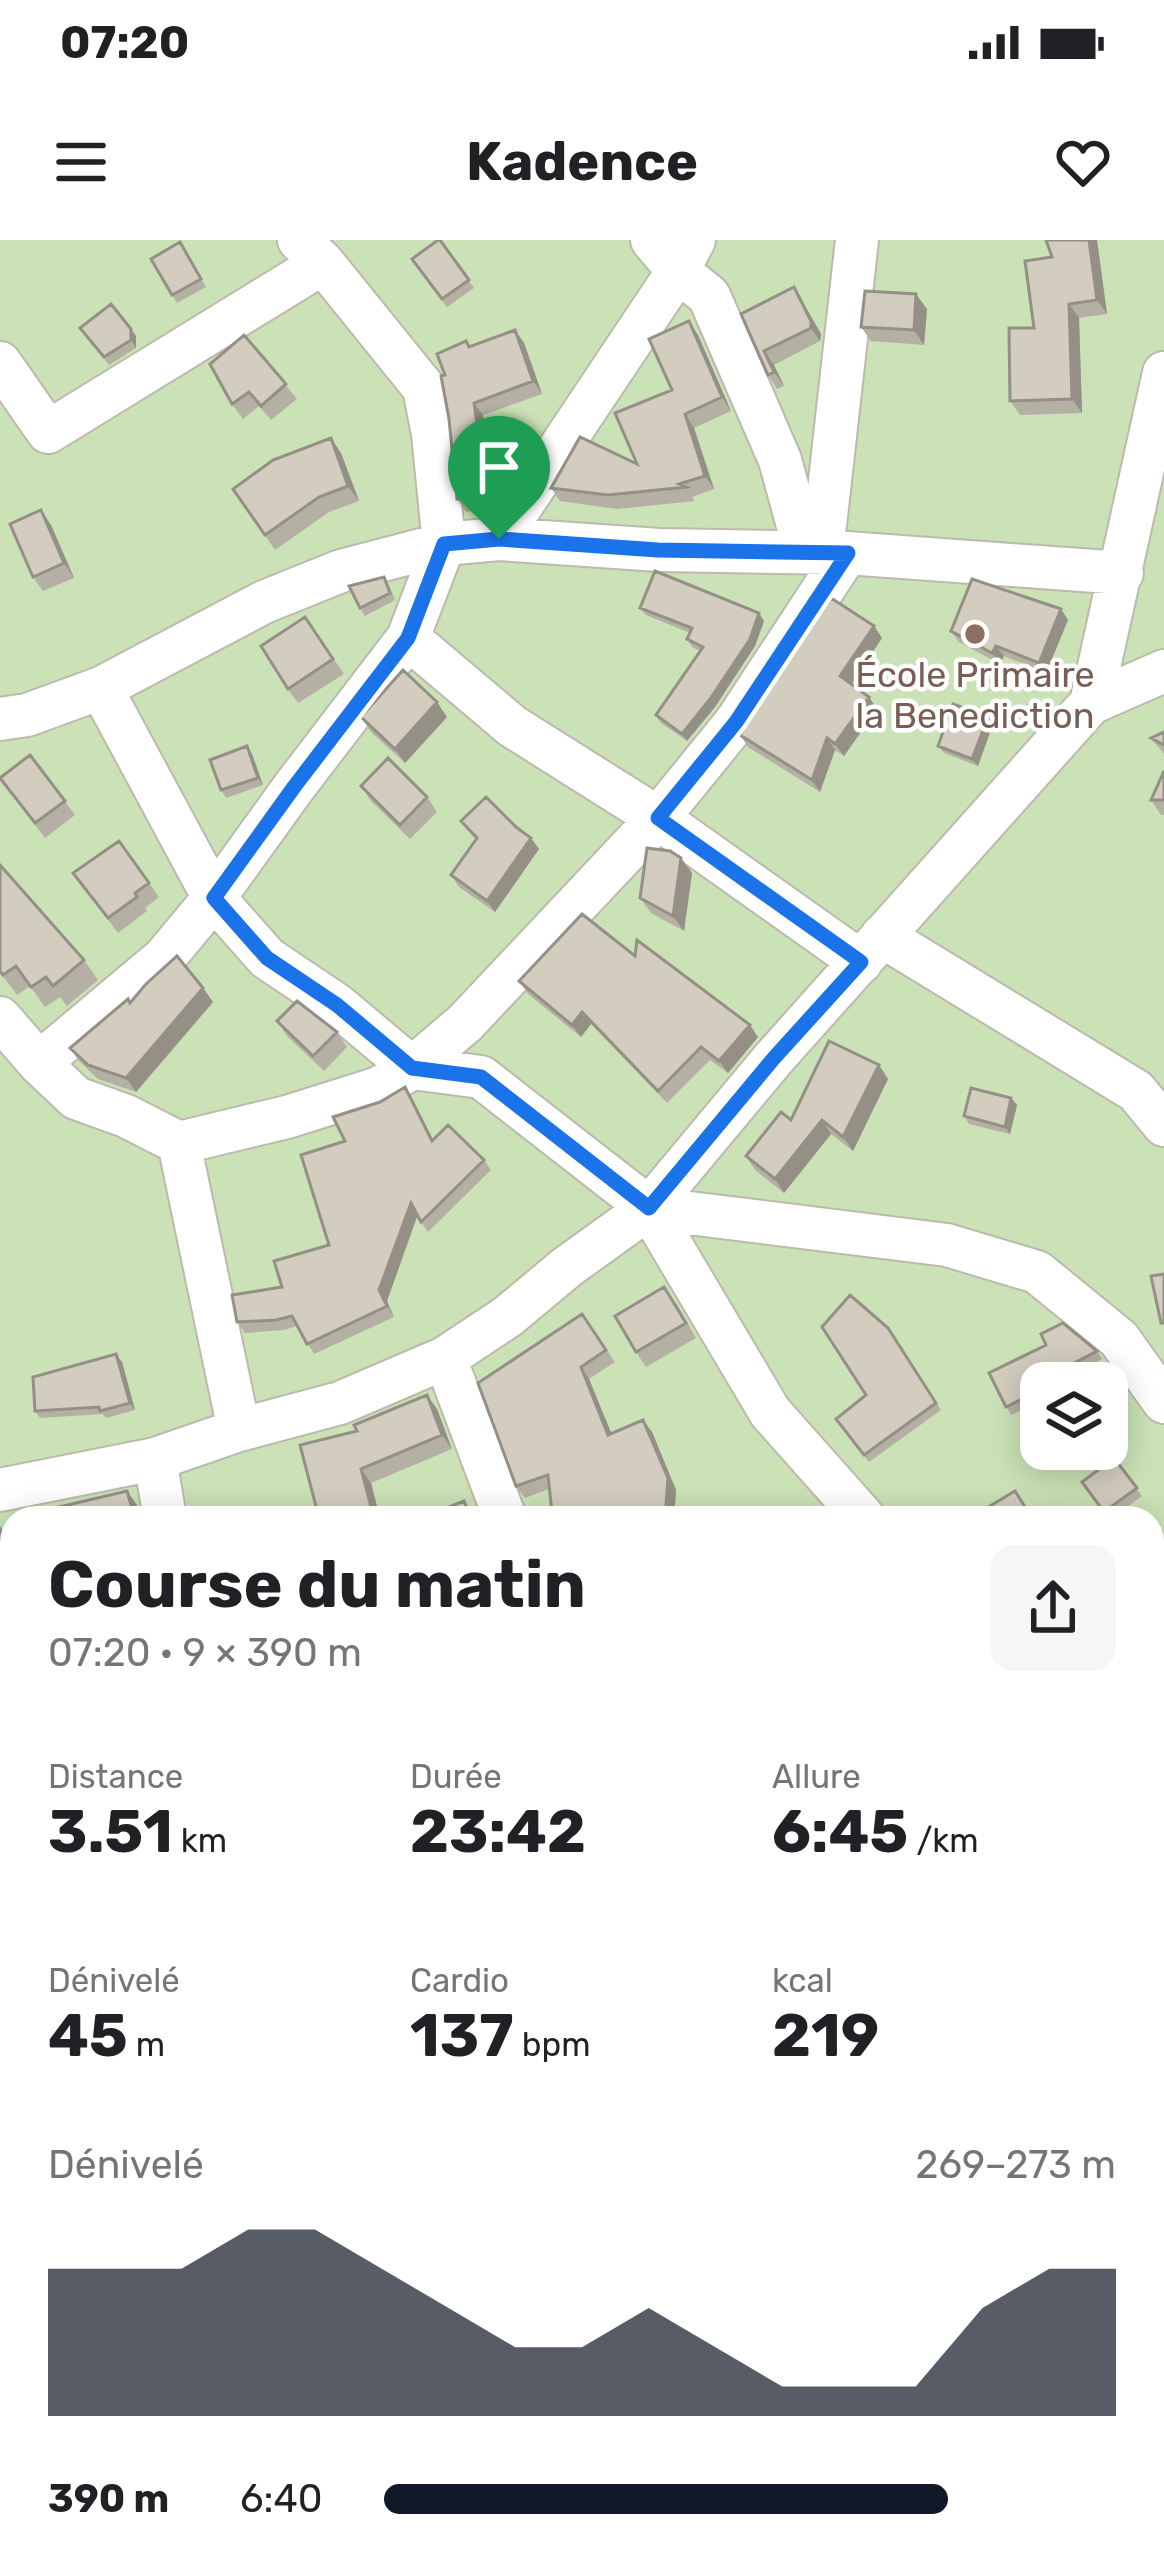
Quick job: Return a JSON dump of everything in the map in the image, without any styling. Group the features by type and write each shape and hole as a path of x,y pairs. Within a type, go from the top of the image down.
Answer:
{"street":[{"path":"0,1018 76,1098 127,1116 179,1143 379,1088 412,1068 465,1023 658,818 736,722 825,552 857,240"},
{"path":"499,539 675,250 709,296 825,552"},
{"path":"0,363 49,432 311,252 424,388 434,434 444,544 408,638 214,898 164,958 39,1063"},
{"path":"1091,703 1164,373"},
{"path":"0,719 27,715 101,688 264,602 341,571 444,544 499,539 658,550 825,552 1122,573"},
{"path":"408,638 512,726 872,949 1136,1091 1164,1125"},
{"path":"0,1490 155,1459 340,1403 445,1358 508,1317 649,1208 774,1058 1091,703 1164,670"},
{"path":"101,688 214,898 267,958 337,1005 412,1068 481,1077 649,1208 770,1412 852,1506"},
{"path":"179,1143 239,1430"},
{"path":"649,1208 947,1245 1037,1272 1119,1339 1164,1402"},
{"path":"445,1358 500,1506"},
{"path":"155,1459 163,1506"}],"green space":[{"path":"0,240 1164,240 1164,1506 0,1506"}],"building":[{"path":"438,240 469,280 442,299 412,259"},
{"path":"1046,240 1089,240 1097,300 1069,304 1072,399 1010,401 1009,328 1034,328 1025,261 1052,257"},
{"path":"180,242 201,279 172,295 151,259"},
{"path":"794,287 811,328 764,351 774,372 768,375 741,314"},
{"path":"865,291 916,294 914,330 861,327"},
{"path":"111,304 131,329 131,340 104,357 80,328"},
{"path":"689,321 722,397 685,414 705,476 679,484 686,487 608,495 551,488 580,437 637,464 615,413 672,390 649,339"},
{"path":"515,330 533,381 474,403 486,486 478,499 457,499 441,376 445,375 437,354 466,341 469,347"},
{"path":"244,335 286,384 261,406 249,392 232,404 210,364"},
{"path":"331,438 348,486 319,497 265,535 233,489 273,460"},
{"path":"41,510 64,563 33,577 10,524"},
{"path":"655,571 759,613 750,639 682,734 656,715 703,647 687,639 692,628 640,608"},
{"path":"384,577 390,593 360,608 349,586"},
{"path":"972,579 1061,609 1039,663 996,646 992,653 951,631"},
{"path":"831,598 874,626 840,676 869,697 835,744 827,738 812,780 740,735"},
{"path":"305,617 333,659 288,689 261,646"},
{"path":"403,670 437,702 395,749 361,717"},
{"path":"953,704 988,717 972,759 938,746"},
{"path":"247,746 258,778 221,790 210,760"},
{"path":"30,755 65,801 35,823 0,778"},
{"path":"388,758 427,797 400,825 361,786"},
{"path":"1164,771 1164,800 1151,800"},
{"path":"486,797 531,838 487,901 451,875 477,838 461,821"},
{"path":"119,841 149,883 108,918 73,873"},
{"path":"647,848 670,851 681,858 673,916 640,898"},
{"path":"0,865 84,960 53,986 46,977 31,987 16,966 3,975 0,971"},
{"path":"582,914 635,956 637,940 750,1025 719,1061 701,1047 658,1091 582,1012 572,1025 519,981"},
{"path":"177,956 203,988 126,1078 88,1065 70,1048 128,999 130,1003"},
{"path":"297,1001 337,1032 313,1056 277,1021"},
{"path":"829,1041 879,1065 843,1137 822,1120 775,1179 746,1156 781,1112 791,1120"},
{"path":"405,1087 432,1141 448,1125 484,1160 421,1222 411,1203 379,1290 387,1306 307,1344 292,1316 237,1322 232,1295 282,1287 274,1261 329,1245 301,1155 345,1141 333,1117 380,1102"},
{"path":"971,1088 1011,1098 1005,1127 964,1116"},
{"path":"1164,1274 1164,1323 1161,1323 1151,1276"},
{"path":"664,1287 686,1323 636,1352 615,1316"},
{"path":"850,1295 888,1328 936,1403 864,1455 836,1419 866,1395 822,1327"},
{"path":"582,1314 606,1350 581,1367 608,1435 643,1420 668,1478 666,1506 551,1506 548,1475 516,1486 478,1383"},
{"path":"1063,1323 1097,1351 1076,1362 1020,1362 1020,1400 1006,1407 989,1373 1046,1345 1041,1334"},
{"path":"116,1354 130,1403 100,1411 99,1407 35,1411 33,1377"},
{"path":"427,1395 442,1435 361,1469 371,1506 316,1506 300,1445 357,1431 354,1425"},
{"path":"1098,1470 1123,1470 1137,1488 1112,1506 1100,1506 1082,1482"},
{"path":"127,1491 131,1506 63,1506"},
{"path":"1015,1491 1024,1506 990,1506"}],"place":[{"name":"École Primaire la Benediction","path":"975,634"}],"route":[{"path":"499,539 658,550 848,553 736,722 658,818 861,962 649,1208 481,1077 412,1068 337,1005 267,958 214,898 408,638 444,544 499,539"}]}
